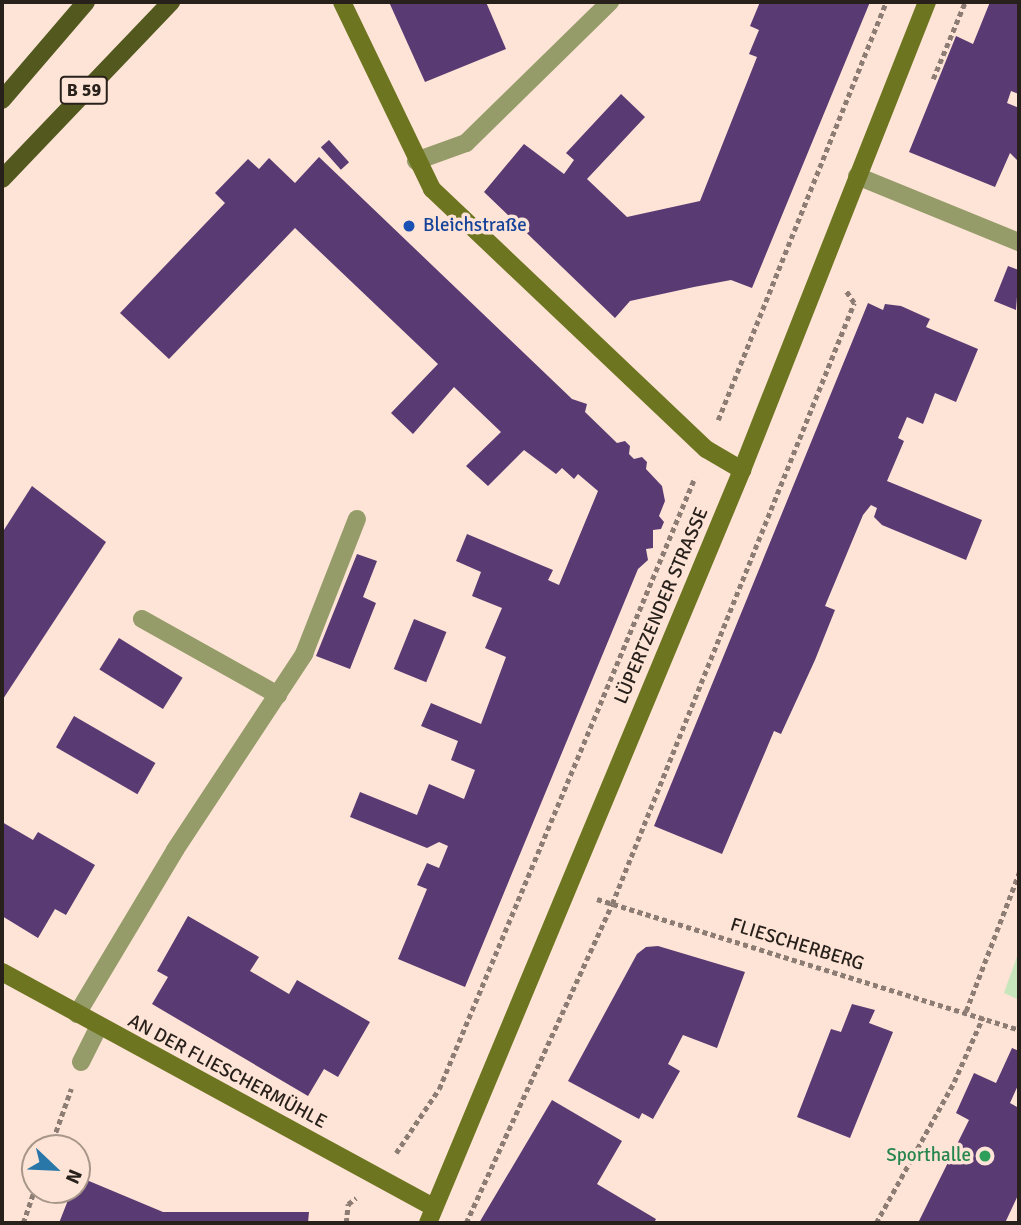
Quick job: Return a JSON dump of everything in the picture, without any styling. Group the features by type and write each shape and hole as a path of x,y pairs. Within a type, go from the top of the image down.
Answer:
{"main road":[{"path":"2,100 86,2"},
{"name":"B 59","path":"2,179 150,20 171,2"}],"street":[{"path":"150,20 157,2"},
{"path":"342,2 432,189 706,450 742,470"},
{"path":"416,160 466,143 610,2"},
{"name":"LÜPERTZENDER STRASSE","path":"431,1216 742,470 927,2"},
{"path":"857,176 1019,242"},
{"path":"77,1014 176,850 304,654 357,519"},
{"path":"142,619 278,695"},
{"name":"AN DER FLIESCHERMÜHLE","path":"2,972 379,1178 431,1216"},
{"path":"81,1062 99,1026"}],"path":[{"path":"346,1223 348,1204 379,1178 439,1089 706,450 886,2"},
{"path":"929,89 965,2"},
{"path":"466,1223 612,904 854,303 845,292 850,281"},
{"path":"966,1011 1019,873"},
{"name":"FLIESCHERBERG","path":"566,890 966,1011 1019,1030"},
{"path":"876,1223 954,1082 983,1017"},
{"path":"55,1134 81,1062"},
{"path":"23,1223 30,1204"}],"green space":[{"path":"1019,951 1019,1000 1004,993"}],"building":[{"path":"389,2 486,2 506,49 425,82"},
{"path":"760,2 870,2 752,288 731,280 630,301 615,318 484,192 524,144 564,174 574,160 566,153 621,94 645,117 587,179 627,217 700,201 757,57 749,54 759,30 750,26"},
{"path":"990,2 1019,2 1019,94 1011,91 1007,103 1019,108 1019,162 1010,153 995,187 909,152 956,36 973,44"},
{"path":"329,140 349,162 341,170 321,147"},
{"path":"319,157 572,399 587,404 585,412 617,443 625,441 630,446 629,454 634,459 642,457 647,462 646,469 662,486 665,501 659,516 664,522 661,529 653,530 653,548 646,549 648,560 638,569 465,987 398,959 427,889 417,885 427,863 439,868 448,846 439,842 427,848 350,817 360,792 417,815 429,784 464,799 475,770 451,760 458,741 421,726 431,703 481,724 506,657 485,648 502,608 472,596 481,572 456,561 467,534 553,570 548,580 559,585 598,491 578,474 574,479 562,468 556,474 524,450 488,486 466,466 501,432 454,387 413,434 391,413 438,364 295,228 169,359 120,313 225,203 215,193 248,159 259,169 269,158 295,183"},
{"path":"1008,266 1019,270 1016,310 994,301"},
{"path":"868,303 883,310 885,304 901,306 930,319 926,327 978,349 956,402 935,393 923,424 907,417 898,438 904,441 887,481 982,520 966,560 882,525 874,517 877,508 871,505 863,515 825,606 835,610 815,660 781,734 774,731 722,854 654,826"},
{"path":"32,486 106,542 3,699 2,533"},
{"path":"357,554 377,561 363,597 376,603 350,669 316,656"},
{"path":"414,619 446,632 426,682 394,669"},
{"path":"119,638 183,678 163,709 99,669"},
{"path":"74,716 155,763 137,794 56,747"},
{"path":"2,822 33,840 38,832 95,865 66,915 55,909 38,938 2,916"},
{"path":"188,916 259,957 250,971 289,994 297,980 370,1022 338,1077 324,1069 308,1096 152,1004 168,977 157,971"},
{"path":"658,946 745,972 717,1048 683,1035 668,1064 680,1071 653,1119 642,1113 639,1119 568,1081 637,954 646,947"},
{"path":"852,1004 875,1010 869,1023 893,1032 850,1138 797,1117 831,1029 841,1032"},
{"name":"Sporthalle","path":"1012,1048 1019,1051 1019,1083 1010,1103 1019,1108 1019,1193 1005,1223 918,1223 969,1120 956,1113 974,1073 996,1083"},
{"path":"552,1100 622,1141 597,1184 656,1219 654,1223 479,1223"},
{"path":"91,1182 163,1212 309,1212 308,1223 59,1223 66,1204 91,1204"}],"place":[{"name":"Bleichstraße","path":"409,226"},
{"name":"Sporthalle","path":"985,1156"}]}
